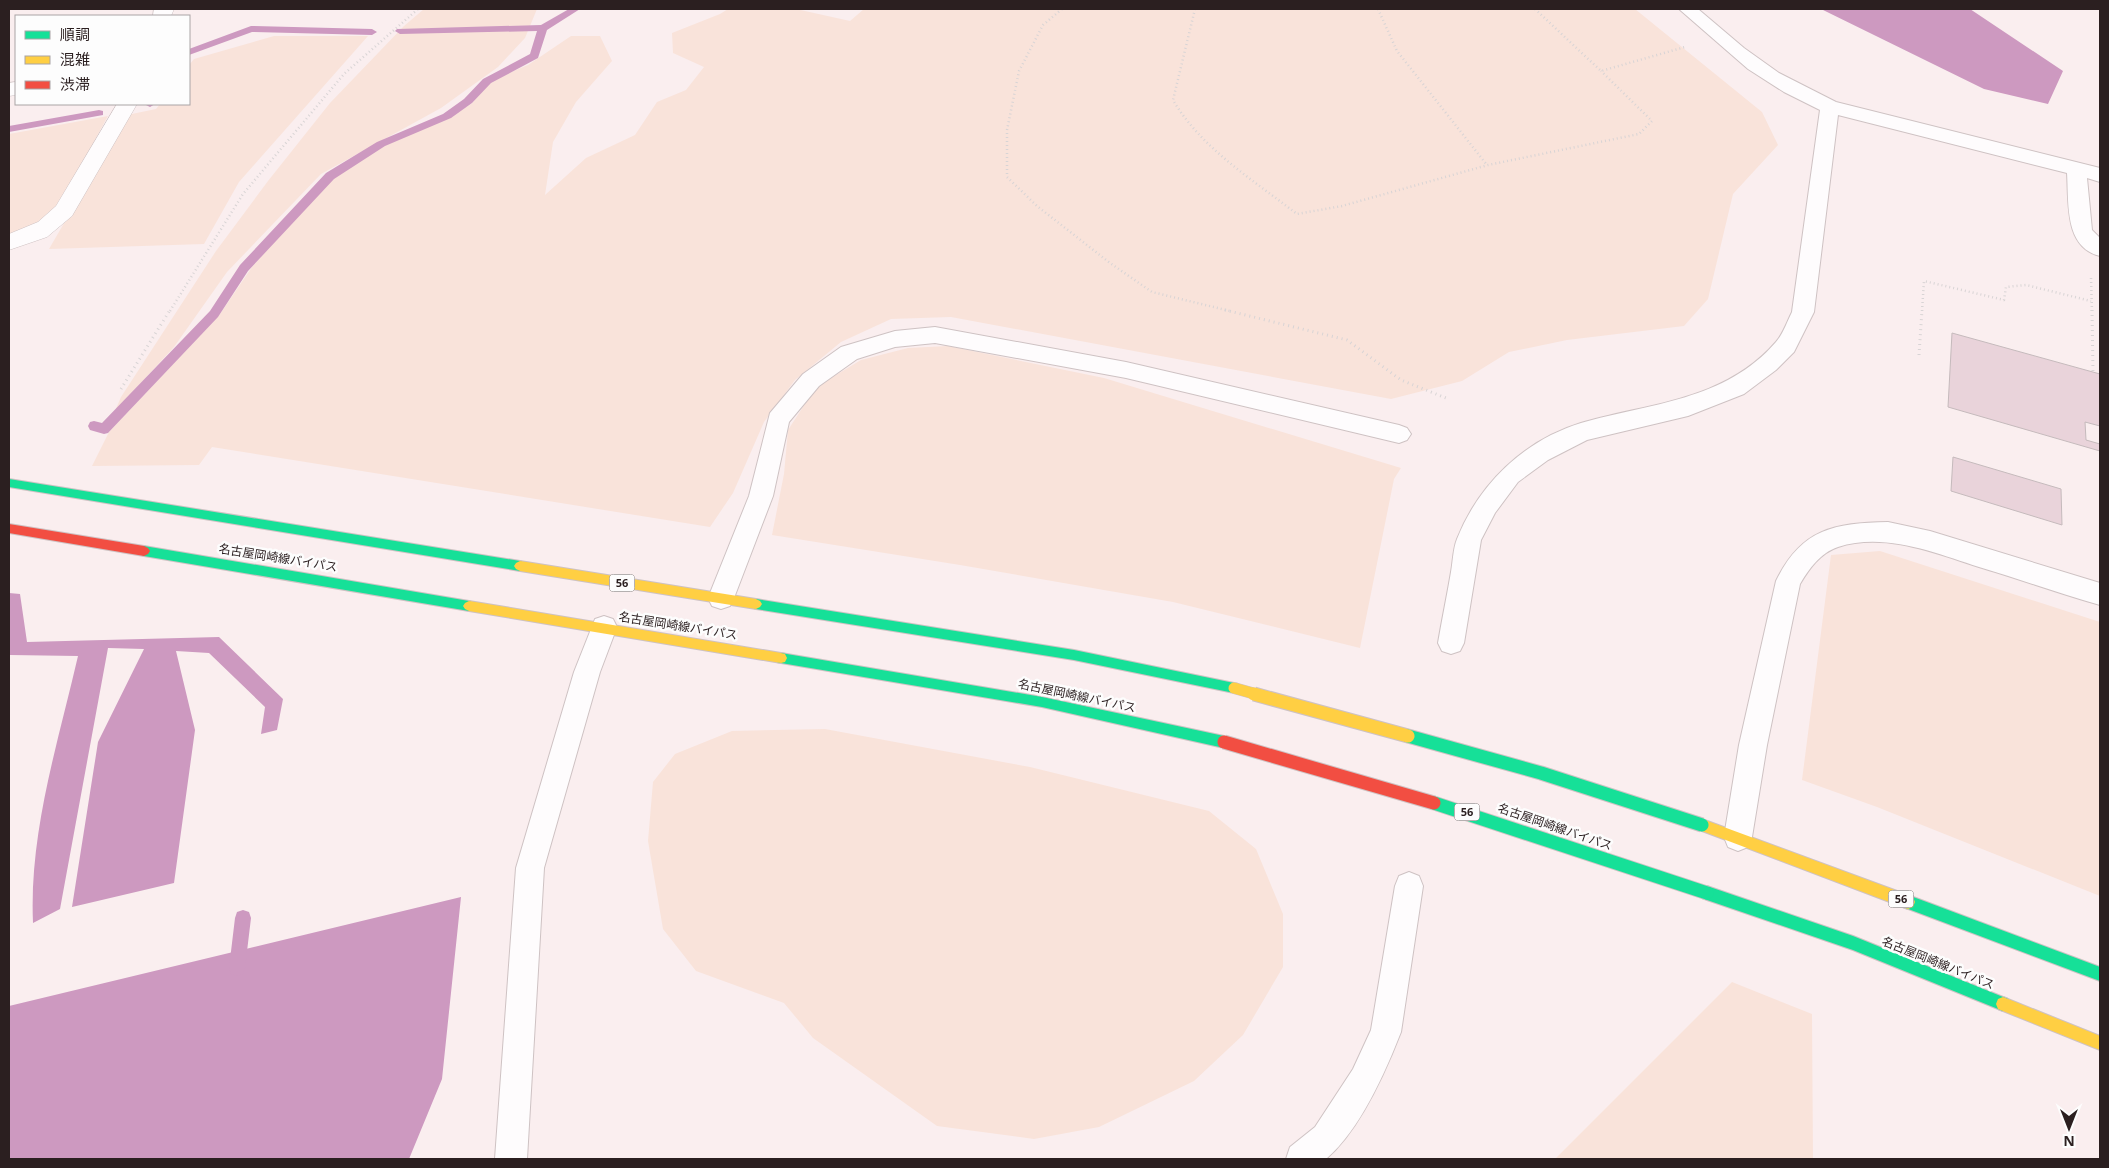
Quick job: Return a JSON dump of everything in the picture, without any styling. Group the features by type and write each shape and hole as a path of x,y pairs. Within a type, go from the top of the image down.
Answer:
{"main road":[{"name":"56","path":"9,483 1074,655 1234,688 1541,773 1702,825 2100,974"},
{"name":"名古屋岡崎線バイパス","path":"9,528 1042,702 1224,742 1348,776 1524,830 1853,943 2100,1043"}],"street":[{"path":"9,242 31,236 52,225 64,211 126,105"}],"lane":[{"path":"1688,9 1775,81 1802,97 1830,107 2100,175"},
{"path":"1451,643 1469,540 1486,506 1510,475 1540,453 1582,432 1688,406 1736,388 1768,364 1786,346 1803,312 1830,107"},
{"path":"2076,169 2082,233 2098,248"},
{"path":"721,598 761,496 778,419 811,380 849,353 895,339 935,335 1126,370 1399,434"},
{"path":"1738,837 1753,745 1788,580 1804,556 1828,539 1856,533 1897,534 1930,541 2100,594"},
{"path":"511,1159 530,868 587,672 604,627"},
{"path":"1302,1159 1326,1138 1364,1080 1386,1032 1410,886"}],"path":[{"path":"121,389 244,194 344,74 418,9"},
{"path":"1062,9 1043,25 1019,71 1007,130 1008,177 1037,206 1152,292 1347,340 1401,380 1446,398"},
{"path":"1195,9 1173,100 1178,111 1214,148 1297,214 1342,206 1488,165 1639,134 1652,120 1536,9"},
{"path":"1378,9 1397,51 1488,165"},
{"path":"1601,71 1693,44"},
{"path":"2092,372 2091,276 2098,248"},
{"path":"1919,355 1924,281 2004,300 2006,287 2026,285 2091,301"}],"shaded area":[{"path":"424,9 537,9 525,38 498,67 441,108 321,174 227,272 174,347 115,411 121,397 216,251 268,181 330,103 404,26"},
{"path":"728,9 796,9 850,21 864,9 1635,9 1762,112 1778,145 1733,194 1708,299 1684,326 1567,340 1509,352 1462,381 1391,399 951,317 891,319 841,342 795,380 764,422 733,493 710,527 212,447 199,465 92,466 109,432 220,314 252,267 331,178 384,145 450,117 471,104 492,80 528,65 571,36 600,36 612,61 576,102 553,142 545,195 586,158 635,135 657,102 686,90 704,67 673,53 672,33"},
{"path":"1821,9 1970,9 2063,71 2048,104 1984,89"},
{"path":"274,36 368,36 239,182 204,244 49,249 127,115 156,109 159,105 190,105 190,64 194,59"},
{"path":"108,116 66,192 47,218 31,230 9,235 9,134"},
{"path":"948,346 1104,378 1401,468 1394,479 1360,648 1173,602 772,535 784,474 788,430 816,387 861,360 908,348"},
{"path":"1880,551 2100,622 2100,896 1877,807 1802,780 1831,555"},
{"path":"9,593 20,594 27,642 219,637 283,699 277,730 261,734 265,707 209,653 176,651 195,730 174,883 72,907 98,742 144,649 108,648 60,909 33,923 33,889 40,821 46,788 78,656 10,655"},
{"path":"825,729 1030,767 1209,811 1256,849 1283,914 1283,967 1243,1035 1194,1081 1099,1127 1034,1139 937,1126 813,1038 784,1003 696,971 663,929 648,841 653,782 675,754 732,731"},
{"path":"461,897 442,1079 409,1159 9,1159 9,1006"},
{"path":"1732,982 1812,1014 1813,1159 1555,1159"}],"building":[{"path":"1952,333 2100,374 2100,426 2085,422 2086,440 2100,444 2100,451 1948,407"},
{"path":"1953,457 2061,489 2062,525 1951,491"}],"waterway":[{"path":"543,28 575,9"},
{"path":"94,426 104,429 214,314 244,268 330,176 381,144 447,116 468,101 487,81 534,56 543,28"},
{"path":"400,31 543,28"},
{"path":"190,52 251,29 372,32"},
{"path":"9,129 99,113"},
{"path":"237,968 243,918"}],"traffic: fast":[{"path":"9,483 520,566"},
{"path":"144,551 469,606"},
{"path":"756,604 1074,655 1234,688"},
{"path":"781,658 1042,702 1224,742"},
{"path":"1408,736 1541,773 1702,825"},
{"path":"1434,803 1707,893"},
{"path":"1707,893 1853,943 2003,1004"},
{"path":"1908,902 2100,974"}],"traffic: slow":[{"path":"520,566 756,604"},
{"path":"469,606 781,658"},
{"path":"1234,688 1408,736"},
{"path":"1702,825 1908,902"},
{"path":"2003,1004 2100,1043"}],"traffic: jam":[{"path":"9,528 144,551"},
{"path":"1224,742 1434,803"}]}
